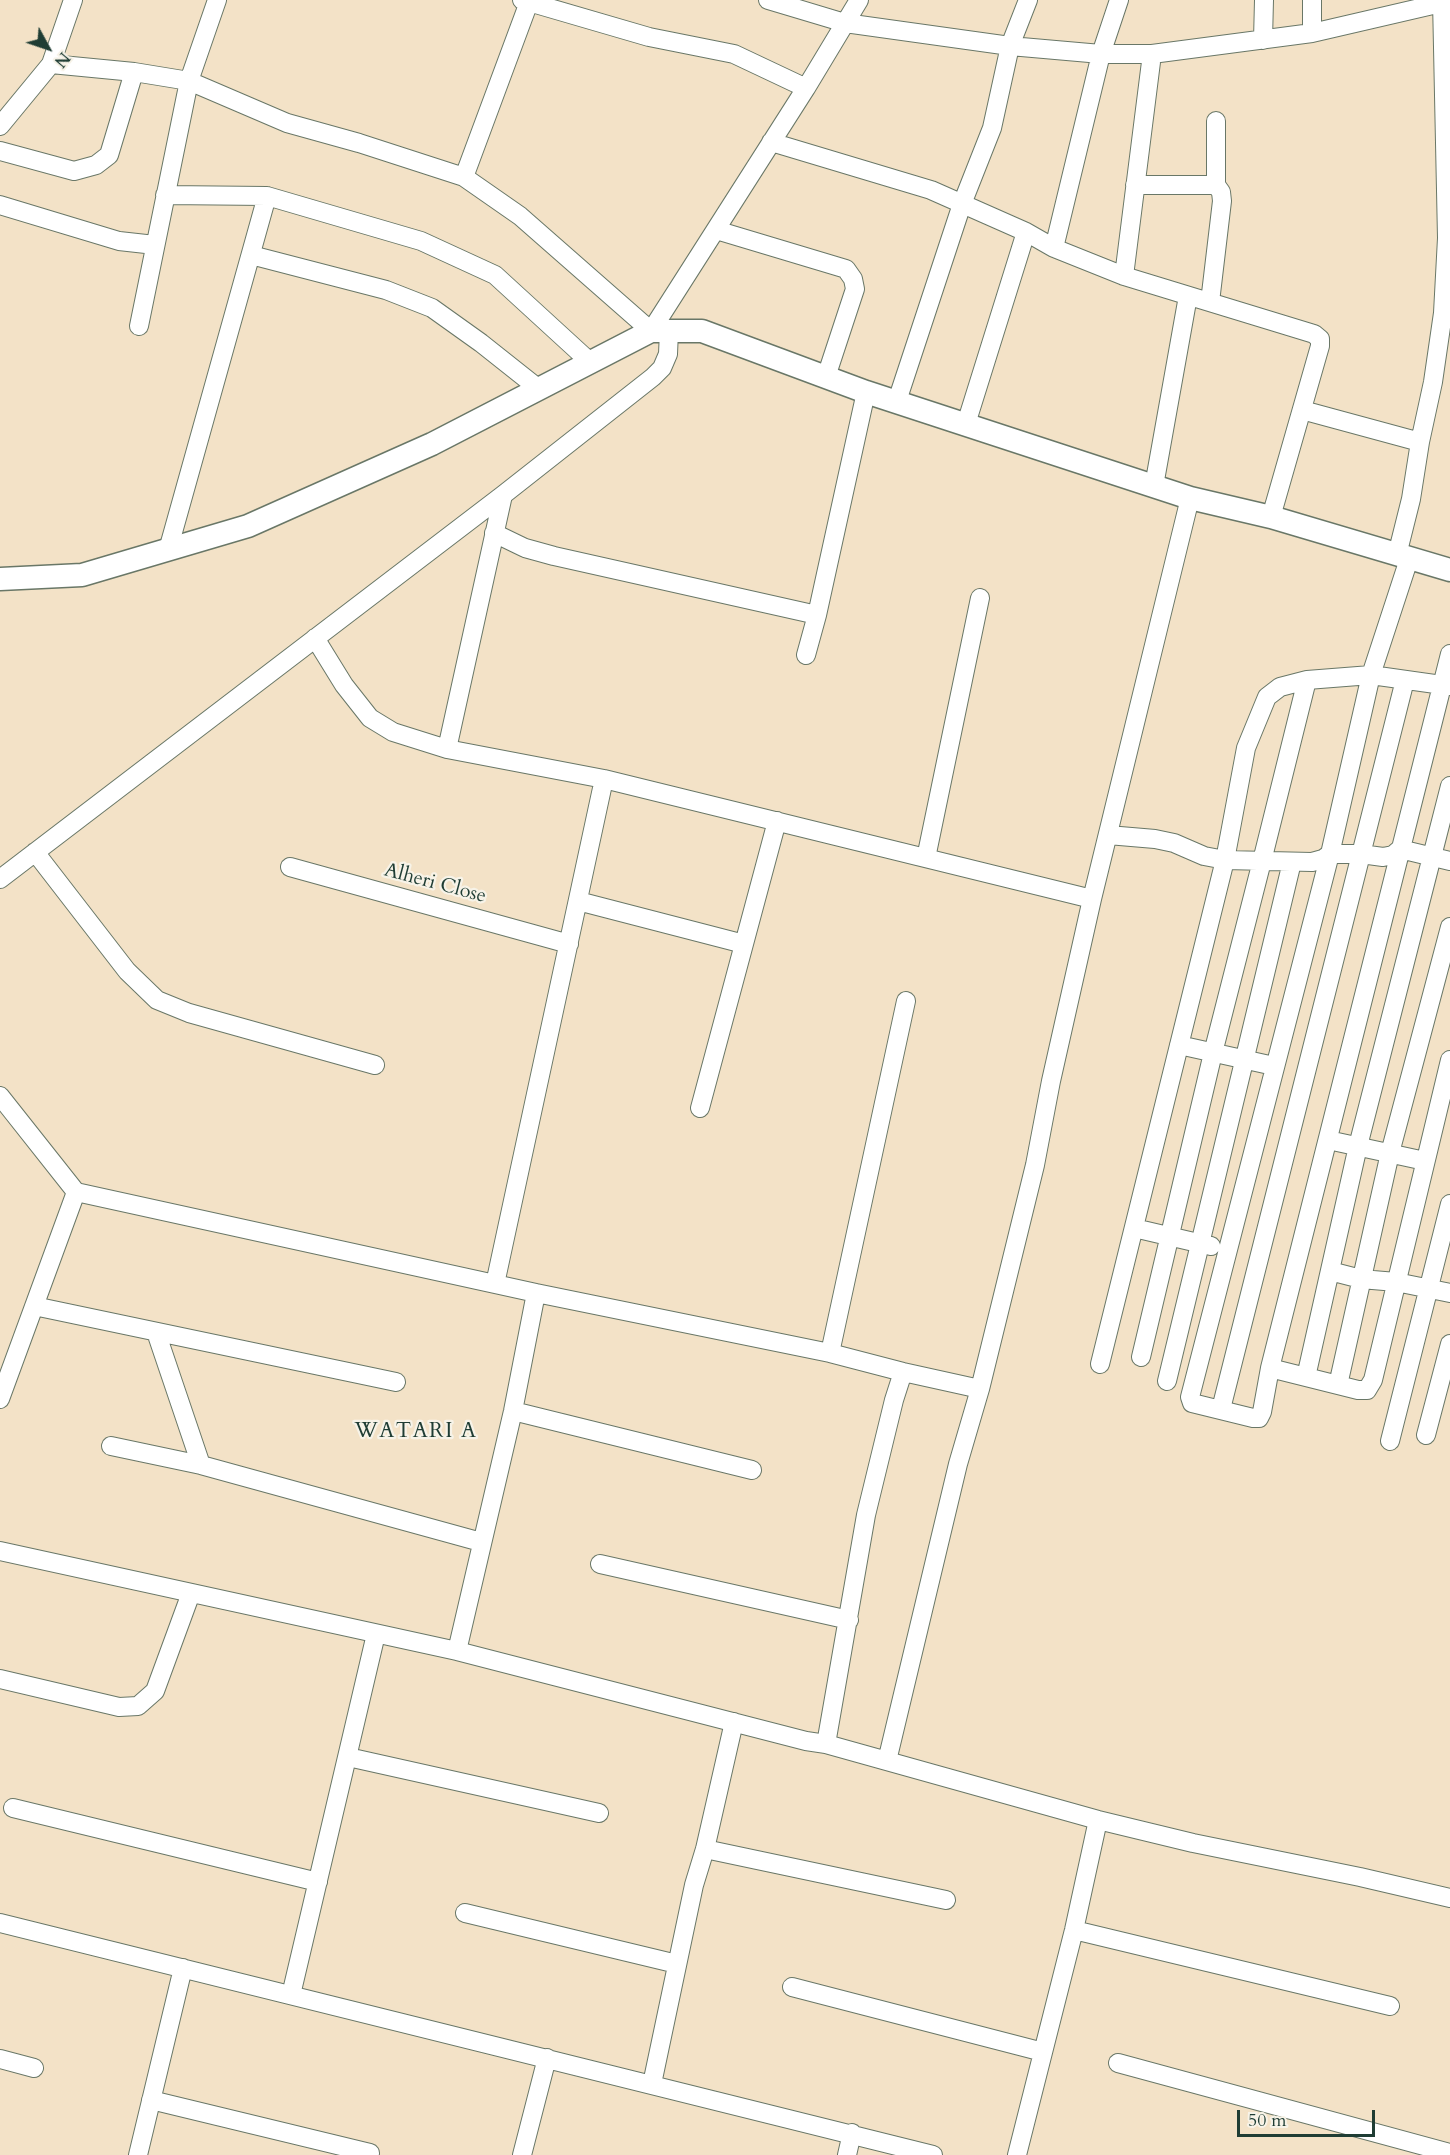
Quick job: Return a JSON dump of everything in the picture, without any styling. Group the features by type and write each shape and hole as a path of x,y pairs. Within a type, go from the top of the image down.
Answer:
{"street":[{"path":"0,126 51,64 73,0"},
{"path":"139,326 189,81 217,0"},
{"path":"660,331 716,230 859,0"},
{"path":"897,401 962,204 992,128 1010,46 1028,0"},
{"path":"1054,248 1101,54 1119,0"},
{"path":"1263,40 1264,0"},
{"path":"1312,0 1312,33"},
{"path":"464,177 526,1 649,38 734,54 806,88"},
{"path":"777,1 844,22 1010,46 1101,54 1152,54 1312,33 1376,9 1445,1 1448,239 1442,324 1420,442 1403,557 1371,675 1330,854 1190,1396 1192,1403 1258,1418 1262,1412 1270,1368 1401,849 1446,685 1450,654"},
{"path":"1124,276 1152,54"},
{"path":"0,879 653,378 662,368 668,354 660,331 520,216 464,177 287,123 189,81 134,72 51,64"},
{"path":"0,151 74,171 96,165 109,155 134,72"},
{"path":"1210,302 1222,201 1221,192 1216,185 1216,121"},
{"path":"771,142 931,190 1026,232 1054,248 1124,276 1314,334 1320,339 1320,346 1271,517"},
{"path":"1135,185 1216,185"},
{"path":"165,195 267,196 421,241 495,275 590,362"},
{"path":"168,550 267,196"},
{"path":"0,205 119,241 155,245"},
{"path":"716,230 846,269 854,279 855,289 826,377"},
{"path":"966,424 1026,232"},
{"path":"250,255 386,290 432,308 539,388"},
{"path":"1154,486 1188,296"},
{"path":"0,579 82,575 248,526 432,444 590,362 660,331 702,331 866,392 1190,498 1271,517 1450,570"},
{"path":"806,654 817,615 866,392"},
{"path":"1302,410 1420,442"},
{"path":"447,749 503,495"},
{"path":"887,1761 957,1464 980,1389 1035,1165 1051,1081 1092,899 1190,498"},
{"path":"494,533 525,548 554,556 817,615"},
{"path":"926,858 980,598"},
{"path":"315,638 344,685 369,718 393,732 447,749 604,779 1092,899"},
{"path":"1100,1364 1225,860 1245,748 1267,697 1280,687 1306,680 1371,675 1446,685"},
{"path":"1141,1357 1213,1053 1306,680"},
{"path":"1221,1409 1405,680"},
{"path":"495,1284 604,779"},
{"path":"1306,1377 1358,1146 1450,786"},
{"path":"700,1108 777,821"},
{"path":"1108,835 1174,843 1204,856 1225,860 1312,862 1330,854 1383,857 1393,855 1401,849"},
{"path":"1401,849 1450,861"},
{"path":"35,852 127,971 158,1000 189,1013 375,1065"},
{"path":"1167,1381 1292,862"},
{"name":"Alheri Close","path":"290,867 569,944"},
{"path":"578,901 744,944"},
{"path":"1338,1385 1390,1153 1450,927"},
{"path":"830,1353 906,1001"},
{"path":"1179,1045 1274,1066"},
{"path":"1270,1368 1358,1390 1367,1390 1373,1380 1425,1161 1445,1101 1450,1060"},
{"path":"0,1096 76,1192 536,1293 830,1353 980,1389"},
{"path":"1328,1140 1425,1161"},
{"path":"0,1399 76,1192"},
{"path":"1390,1441 1450,1204"},
{"path":"1134,1228 1228,1250"},
{"path":"1330,1271 1362,1279 1396,1282 1450,1293"},
{"path":"457,1651 513,1411 536,1293"},
{"path":"34,1306 396,1382"},
{"path":"156,1332 201,1465"},
{"path":"1426,1435 1450,1344"},
{"path":"826,1744 866,1515 903,1372"},
{"path":"513,1411 752,1470"},
{"path":"111,1446 201,1465 481,1542"},
{"path":"0,1551 457,1651 806,1741 826,1744 1098,1820 1193,1843 1450,1898"},
{"path":"600,1564 849,1620"},
{"path":"0,1679 119,1707 138,1706 155,1691 191,1593"},
{"path":"291,1995 376,1634"},
{"path":"652,2084 694,1885 705,1849 735,1722"},
{"path":"348,1757 599,1813"},
{"path":"13,1808 318,1882"},
{"path":"1017,2155 1074,1930 1098,1820"},
{"path":"705,1849 946,1900"},
{"path":"465,1913 677,1964"},
{"path":"0,1923 852,2133 933,2155"},
{"path":"1074,1930 1390,2006"},
{"path":"138,2155 183,1968"},
{"path":"792,1987 1043,2052"},
{"path":"522,2155 547,2058"},
{"path":"0,2059 34,2068"},
{"path":"1118,2064 1450,2153"},
{"path":"151,2100 370,2153"},
{"path":"847,2155 852,2133"}],"district":[{"name":"WATARI A","path":"416,1432"}]}
